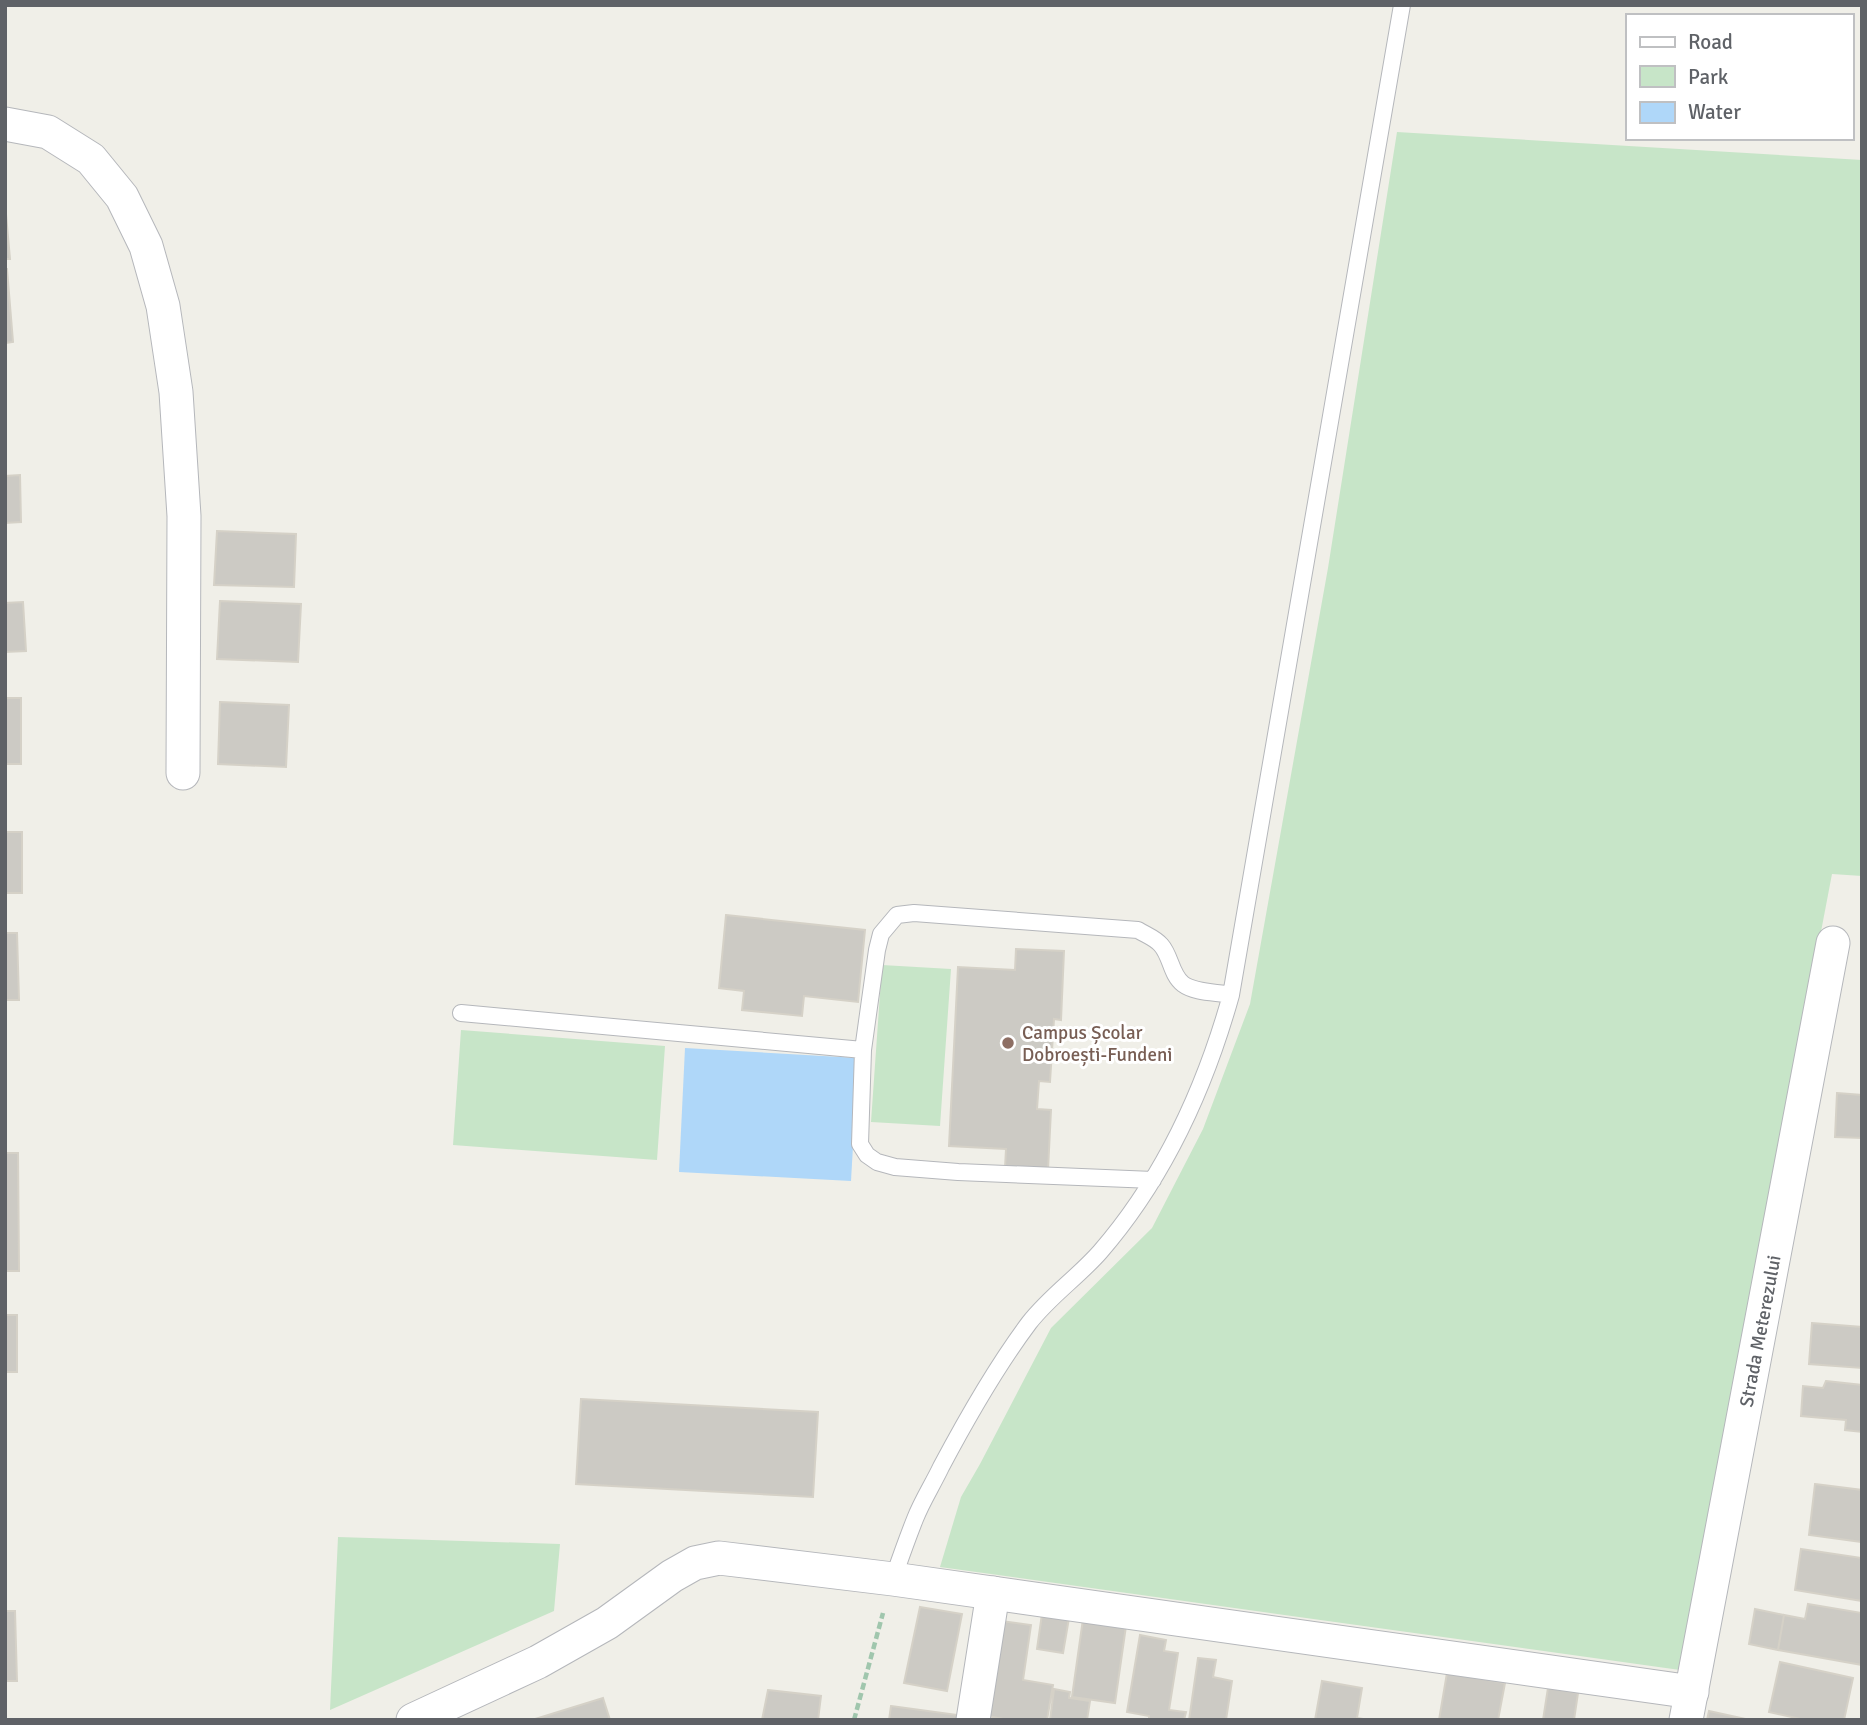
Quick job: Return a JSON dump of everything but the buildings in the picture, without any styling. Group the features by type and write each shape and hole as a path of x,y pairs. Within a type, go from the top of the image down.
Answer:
{"street":[{"path":"5,124 48,132 91,159 122,197 146,246 163,306 176,391 184,516 183,773"},
{"name":"Strada Meterezului","path":"1689,1706 1833,943"},
{"path":"413,1720 518,1672 580,1639 626,1610 671,1576 695,1563 719,1558 993,1593 1689,1706"},
{"path":"972,1720 993,1593"}],"lane":[{"path":"893,1579 916,1517 986,1388 1030,1322 1047,1302 1082,1272 1100,1252 1153,1180 1203,1082 1218,1041 1231,995 1402,5"},
{"path":"1153,1180 895,1167 877,1162 867,1155 860,1144 863,1050 881,934 897,915 914,913 1138,930 1163,947 1177,978 1184,985 1231,995"},
{"path":"461,1013 863,1050"}],"path":[{"path":"854,1720 893,1579"}],"green space":[{"path":"1397,132 1862,160 1862,876 1832,874 1680,1670 940,1567 961,1497 1051,1328 1152,1228 1203,1129 1250,1004 1328,568"},
{"path":"882,965 951,969 940,1126 871,1122"},
{"path":"461,1030 665,1046 657,1160 453,1145"},
{"path":"338,1537 560,1544 554,1611 330,1710"}],"water":[{"path":"685,1048 858,1058 851,1181 679,1172"}],"place":[{"name":"Campus Școlar Dobroești-Fundeni","path":"1008,1043"}]}
